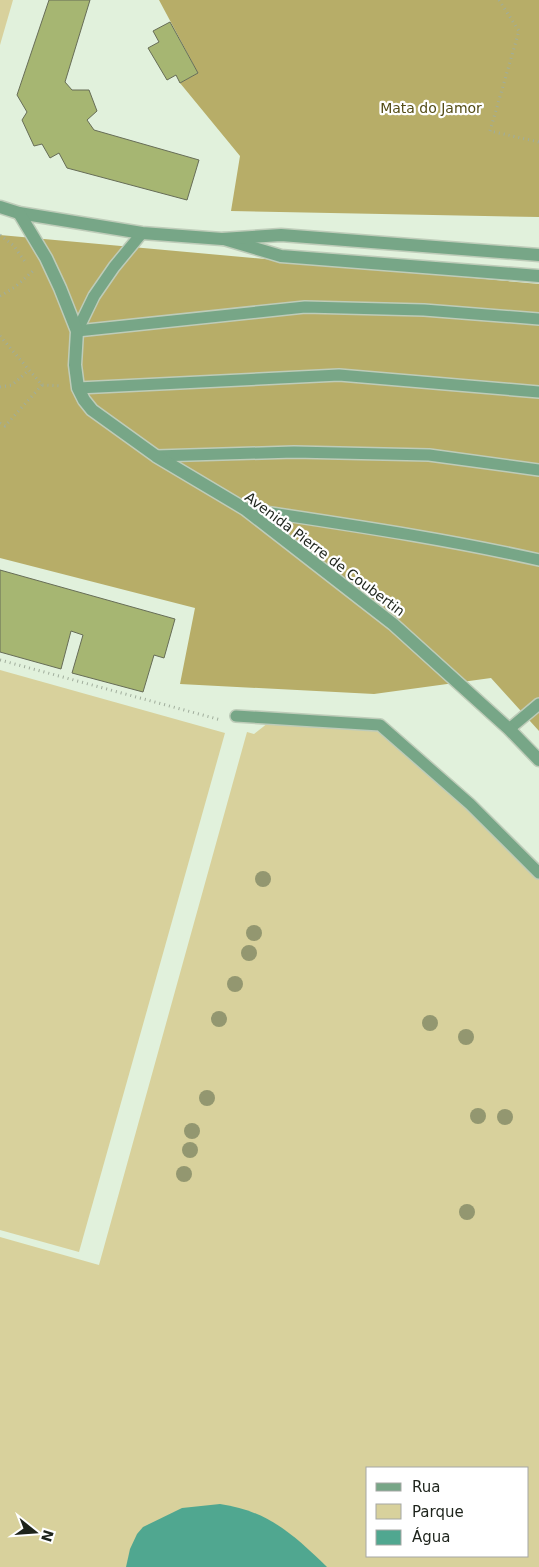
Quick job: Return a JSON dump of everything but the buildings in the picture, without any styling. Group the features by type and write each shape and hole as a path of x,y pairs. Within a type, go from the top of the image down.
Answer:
{"street":[{"path":"0,207 19,214 142,233 222,239 281,235 539,255"},
{"name":"Avenida Pierre de Coubertin","path":"19,214 46,258 77,331 75,365 78,388 92,410 156,456 245,509 393,624 510,729 539,760"},
{"path":"222,239 280,256 539,276"}],"lane":[{"name":"Avenida Pierre de Coubertin","path":"77,331 94,296 114,267 142,233"},
{"path":"77,331 305,308 424,310 539,319"},
{"path":"78,388 339,375 539,392"},
{"path":"156,456 294,452 429,455 539,470"},
{"path":"245,509 390,530 539,560"},
{"path":"510,729 539,704"},
{"path":"236,716 380,724 470,804 539,873"}],"path":[{"path":"499,0 519,31 490,131 539,142"},
{"path":"0,235 13,245 32,272"},
{"path":"0,296 15,288 46,258"},
{"path":"0,336 42,384 78,388"},
{"path":"0,387 12,385 29,370"},
{"path":"0,422 5,426 42,384"},
{"path":"0,660 221,720 236,716"}],"green space":[{"path":"0,0 13,0 0,45"},
{"name":"Mata do Jamor","path":"159,0 539,0 539,217 231,211 240,156 180,83 198,73"},
{"path":"0,235 539,284 539,731 491,678 374,694 180,684 195,608 0,558"},
{"path":"0,670 225,733 79,1252 0,1230"},
{"path":"268,723 376,730 426,773 442,784 539,880 539,1567 0,1567 0,1237 99,1265 247,732 254,734"}],"water":[{"path":"220,1504 237,1507 266,1518 291,1534 327,1567 126,1567 130,1549 137,1534 143,1527 182,1508"}]}
